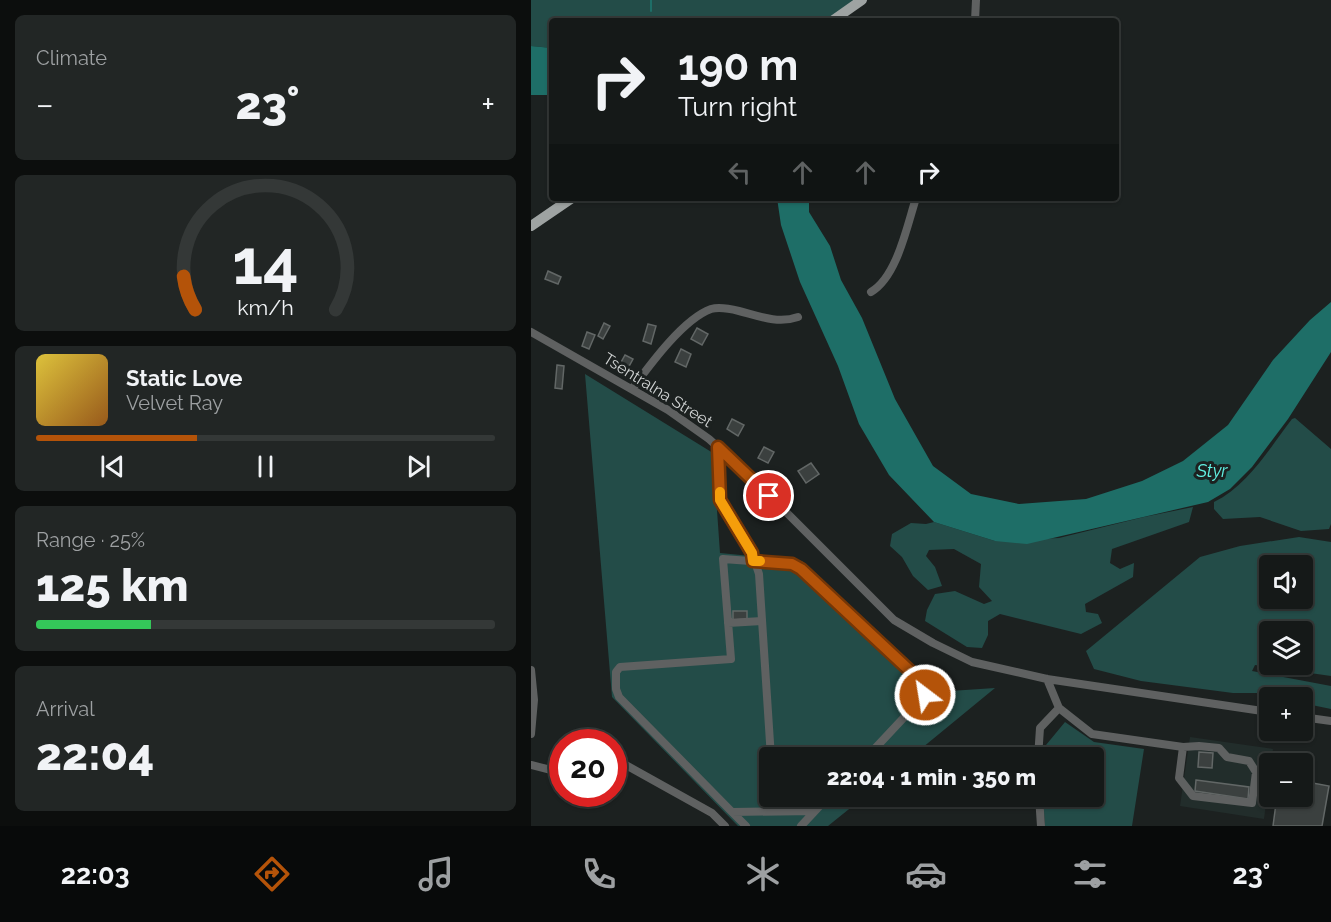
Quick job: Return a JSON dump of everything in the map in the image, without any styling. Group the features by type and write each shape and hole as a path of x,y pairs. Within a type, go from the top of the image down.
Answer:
{"main road":[{"path":"836,18 862,0"},
{"path":"531,226 568,201"}],"street":[{"path":"975,18 976,0"},
{"path":"871,292 880,288 893,267 915,201"},
{"path":"632,389 661,350 697,317 712,309 732,309 774,320 789,320 798,317"},
{"name":"Tsentralna Street","path":"531,332 668,410 718,447 894,620 933,644 972,662 1047,678 1259,710"},
{"path":"718,447 720,500 752,553 759,574 770,747"},
{"path":"746,826 619,697 616,689 616,672 620,667 731,659 723,559 792,564 801,569 924,684 925,695 876,747"},
{"path":"728,623 762,621"},
{"path":"531,670 534,700 531,734"},
{"path":"1047,678 1059,708 1092,734 1183,747 1219,748 1227,757 1249,761 1256,772 1252,803 1193,796 1179,778 1183,747"},
{"path":"1039,747 1040,728 1059,708"},
{"path":"1313,719 1331,721"},
{"path":"531,765 549,770"},
{"path":"627,766 712,813 725,826"},
{"path":"775,807 775,811"},
{"path":"801,826 819,807"},
{"path":"1040,807 1041,826"},
{"path":"732,812 815,811"},
{"path":"712,813 712,826"}],"shaded area":[{"path":"531,0 862,0 836,18 549,18 549,48 531,46"},
{"path":"585,374 713,453 720,553 802,561 934,687 935,692 995,688 923,747 759,747 759,807 852,807 828,826 738,826 612,697"},
{"path":"1295,418 1331,449 1331,524 1329,529 1301,531 1260,517 1223,519 1214,509 1214,502 1248,476"},
{"path":"1193,507 1189,522 1112,549 1110,563 1120,569 1134,563 1133,577 1085,604 1086,612 1098,614 1102,623 1081,634 1000,614 988,621 988,635 982,648 967,647 925,621 927,610 935,594 955,591 984,604 992,601 979,587 981,564 954,549 929,550 926,556 935,567 942,586 928,590 913,576 902,557 890,546 892,534 911,523 934,522 995,541 1059,538"},
{"path":"1299,537 1331,542 1331,676 1313,673 1313,621 1259,621 1259,666 1255,665 1252,671 1259,672 1259,675 1273,675 1331,686 1331,709 1313,705 1313,687 1259,687 1259,693 1233,693 1141,681 1094,669 1086,651 1200,557 1240,546"},
{"path":"1065,722 1094,742 1144,749 1132,826 1045,826 1044,807 1104,807 1104,747 1046,747"},
{"path":"1190,737 1273,749 1272,753 1259,753 1259,807 1266,807 1264,819 1180,806"}],"water":[{"path":"531,46 549,48 549,95 531,95"},
{"name":"Styr","path":"777,201 810,201 809,212 830,246 841,280 862,318 895,399 933,466 971,494 1019,504 1086,499 1142,481 1183,461 1228,425 1273,360 1310,320 1331,302 1331,352 1288,419 1252,467 1230,489 1208,502 1027,544 995,541 934,522 889,475 859,424 838,366 800,282 781,225"}],"building":[{"path":"548,271 561,277 558,284 545,279"},
{"path":"604,323 610,326 603,339 598,336"},
{"path":"648,324 656,326 651,344 643,341"},
{"path":"697,328 708,334 702,345 691,339"},
{"path":"587,332 595,335 589,349 582,346"},
{"path":"681,349 691,354 686,367 675,362"},
{"path":"625,355 633,359 627,370 619,366"},
{"path":"557,365 564,366 562,389 555,388"},
{"path":"732,419 744,425 738,436 727,429"},
{"path":"764,447 774,452 768,463 758,458"},
{"path":"811,463 819,474 806,483 798,471"},
{"path":"733,611 747,611 747,619 733,620"},
{"path":"1199,752 1213,753 1212,768 1198,767"},
{"path":"1196,780 1249,787 1248,799 1195,791"},
{"path":"1313,783 1329,786 1322,826 1273,826 1276,807 1313,807"}],"waterway":[{"path":"651,0 651,11"}],"slow traffic":[{"path":"720,492 720,500 752,553 753,561 760,561"}],"route":[{"path":"769,496 718,447 720,500 752,553 753,561 792,564 801,569 924,684 925,695"}]}
